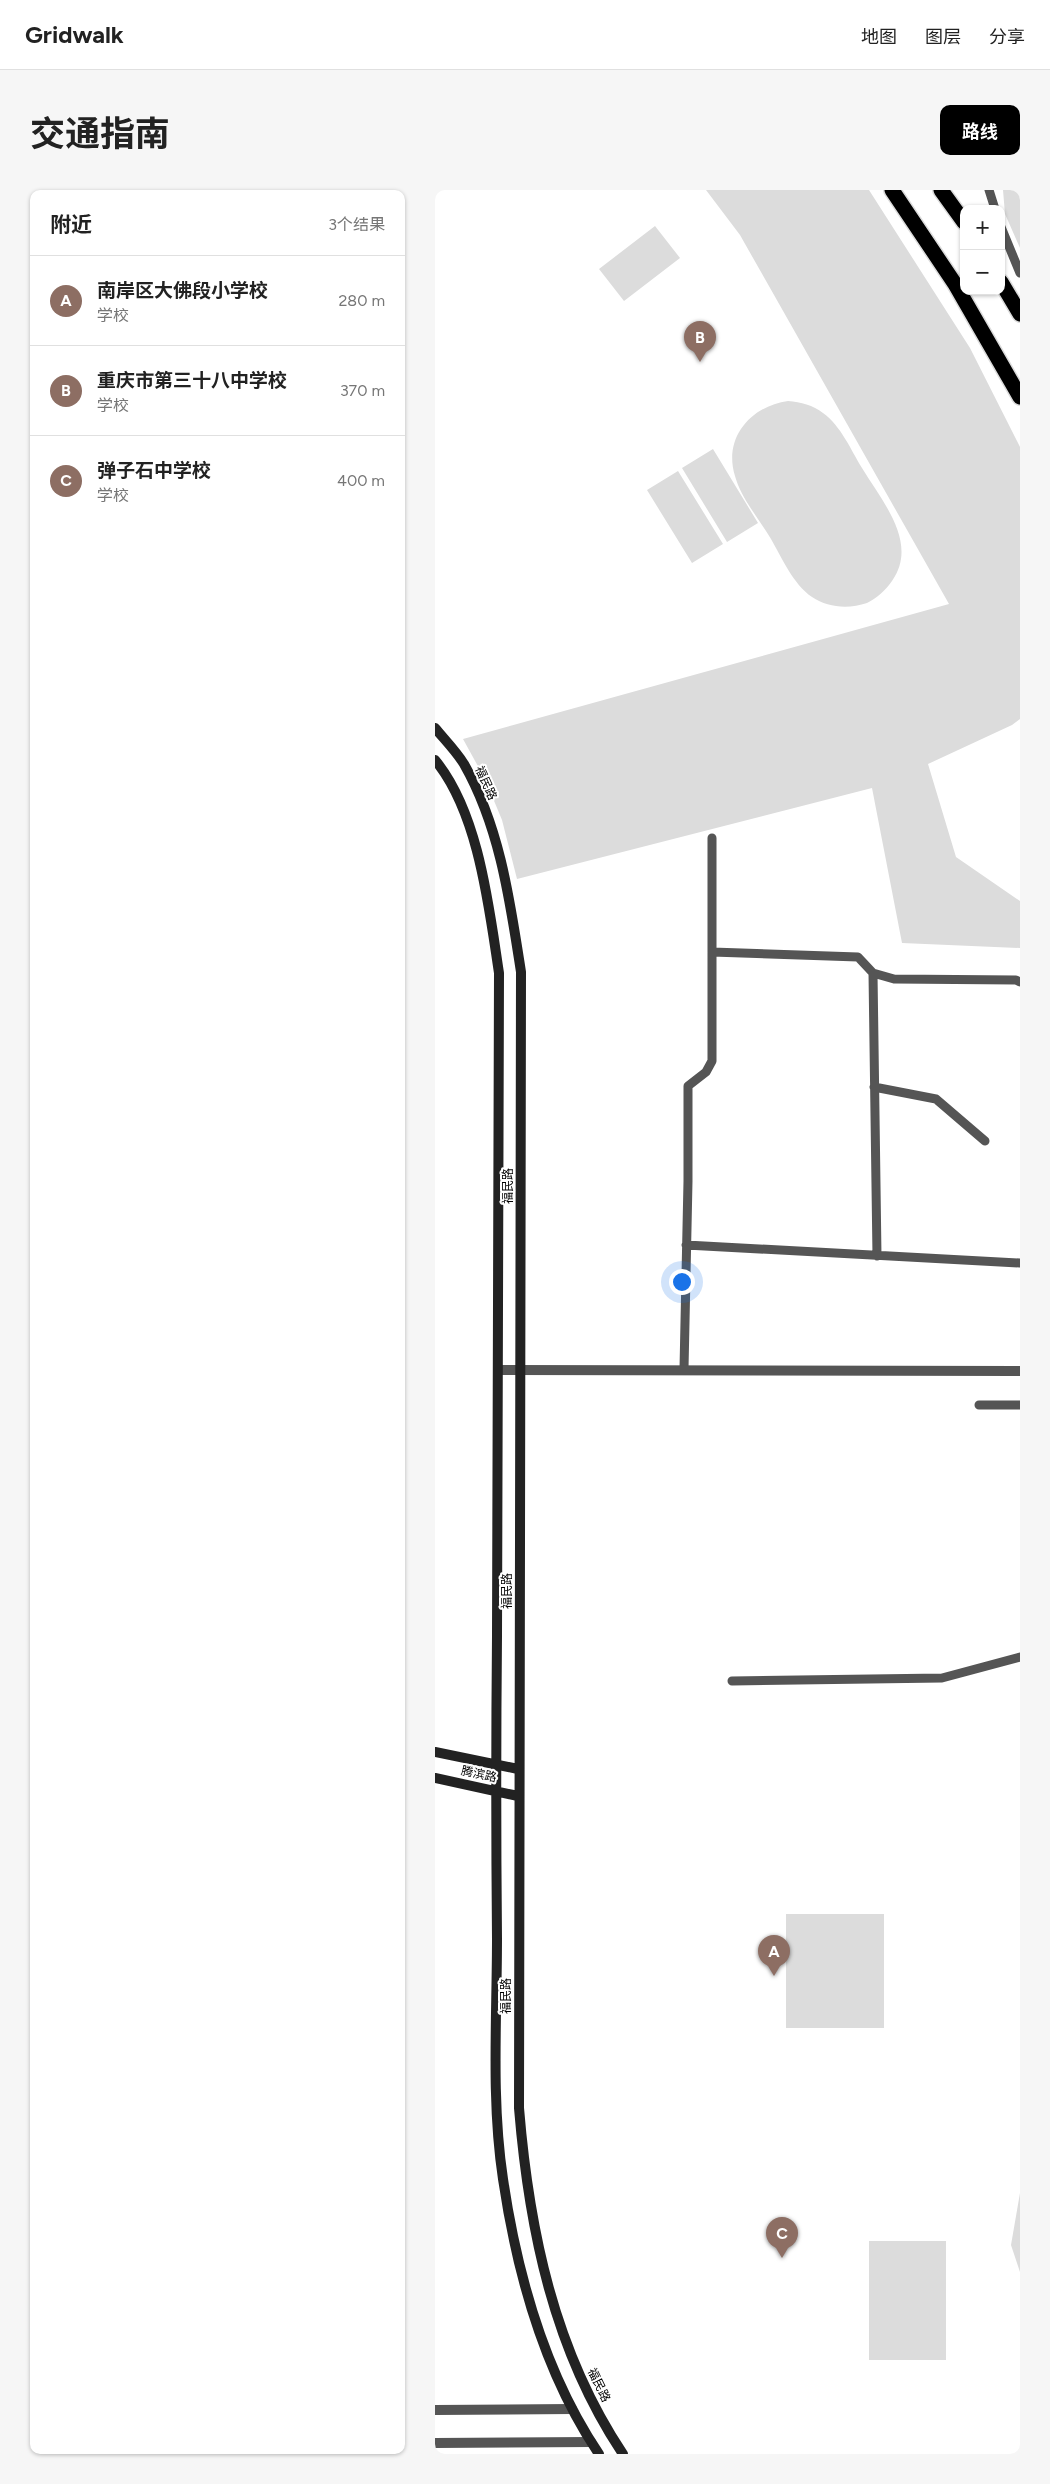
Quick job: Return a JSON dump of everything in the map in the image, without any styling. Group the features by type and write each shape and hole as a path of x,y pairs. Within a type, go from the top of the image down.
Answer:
{"highway":[{"path":"892,190 955,284 1020,397"},
{"path":"941,190 960,216"},
{"path":"1005,289 1020,314"}],"main road":[{"name":"福民路","path":"435,728 463,763 491,826 509,897 521,972 519,2108 524,2174 550,2297 571,2354 593,2402 623,2454"},
{"name":"福民路","path":"435,760 447,774 472,833 487,900 499,974 496,1790 497,2109 502,2176 515,2246 531,2306 551,2363 572,2410 599,2454"},
{"name":"腾滨路","path":"435,1752 519,1769"},
{"name":"腾滨路","path":"435,1778 519,1796"}],"street":[{"path":"498,1370 1020,1371"},
{"path":"435,2410 572,2410"},
{"path":"435,2443 591,2442"}],"lane":[{"path":"989,190 994,205"},
{"path":"1005,237 1020,273"},
{"path":"684,1369 688,1086 706,1072 712,1061 712,838"},
{"path":"712,952 858,957 873,973 894,979 1016,980 1020,982"},
{"path":"873,973 877,1256"},
{"path":"874,1087 936,1098 985,1141"},
{"path":"686,1245 1020,1263"},
{"path":"979,1405 1020,1405"},
{"path":"732,1681 942,1678 1020,1658"}],"shaded area":[{"path":"706,190 869,190 970,348 1020,447 1020,719 1012,725 928,764 956,857 1020,901 1020,948 902,943 872,788 517,879 502,820 485,779 463,739 949,604 740,235"},
{"path":"1003,190 1020,190 1020,248 1005,214"},
{"path":"655,226 680,258 624,301 599,269"},
{"path":"788,401 811,406 829,418 845,439 895,523 900,537 902,552 899,567 887,588 867,603 846,607 832,605 818,601 805,592 789,570 738,484 732,462 733,449 743,426 762,409"},
{"path":"713,449 758,523 727,542 682,468"},
{"path":"678,471 723,544 692,563 647,490"},
{"path":"786,1914 884,1914 884,2028 786,2028"},
{"path":"1020,2193 1020,2272 1011,2245"},
{"path":"869,2241 946,2241 946,2360 869,2360"}],"place":[{"name":"重庆市第三十八中学校","path":"700,362"},
{"name":"南岸区大佛段小学校","path":"774,1976"},
{"name":"弹子石中学校","path":"782,2258"}]}
